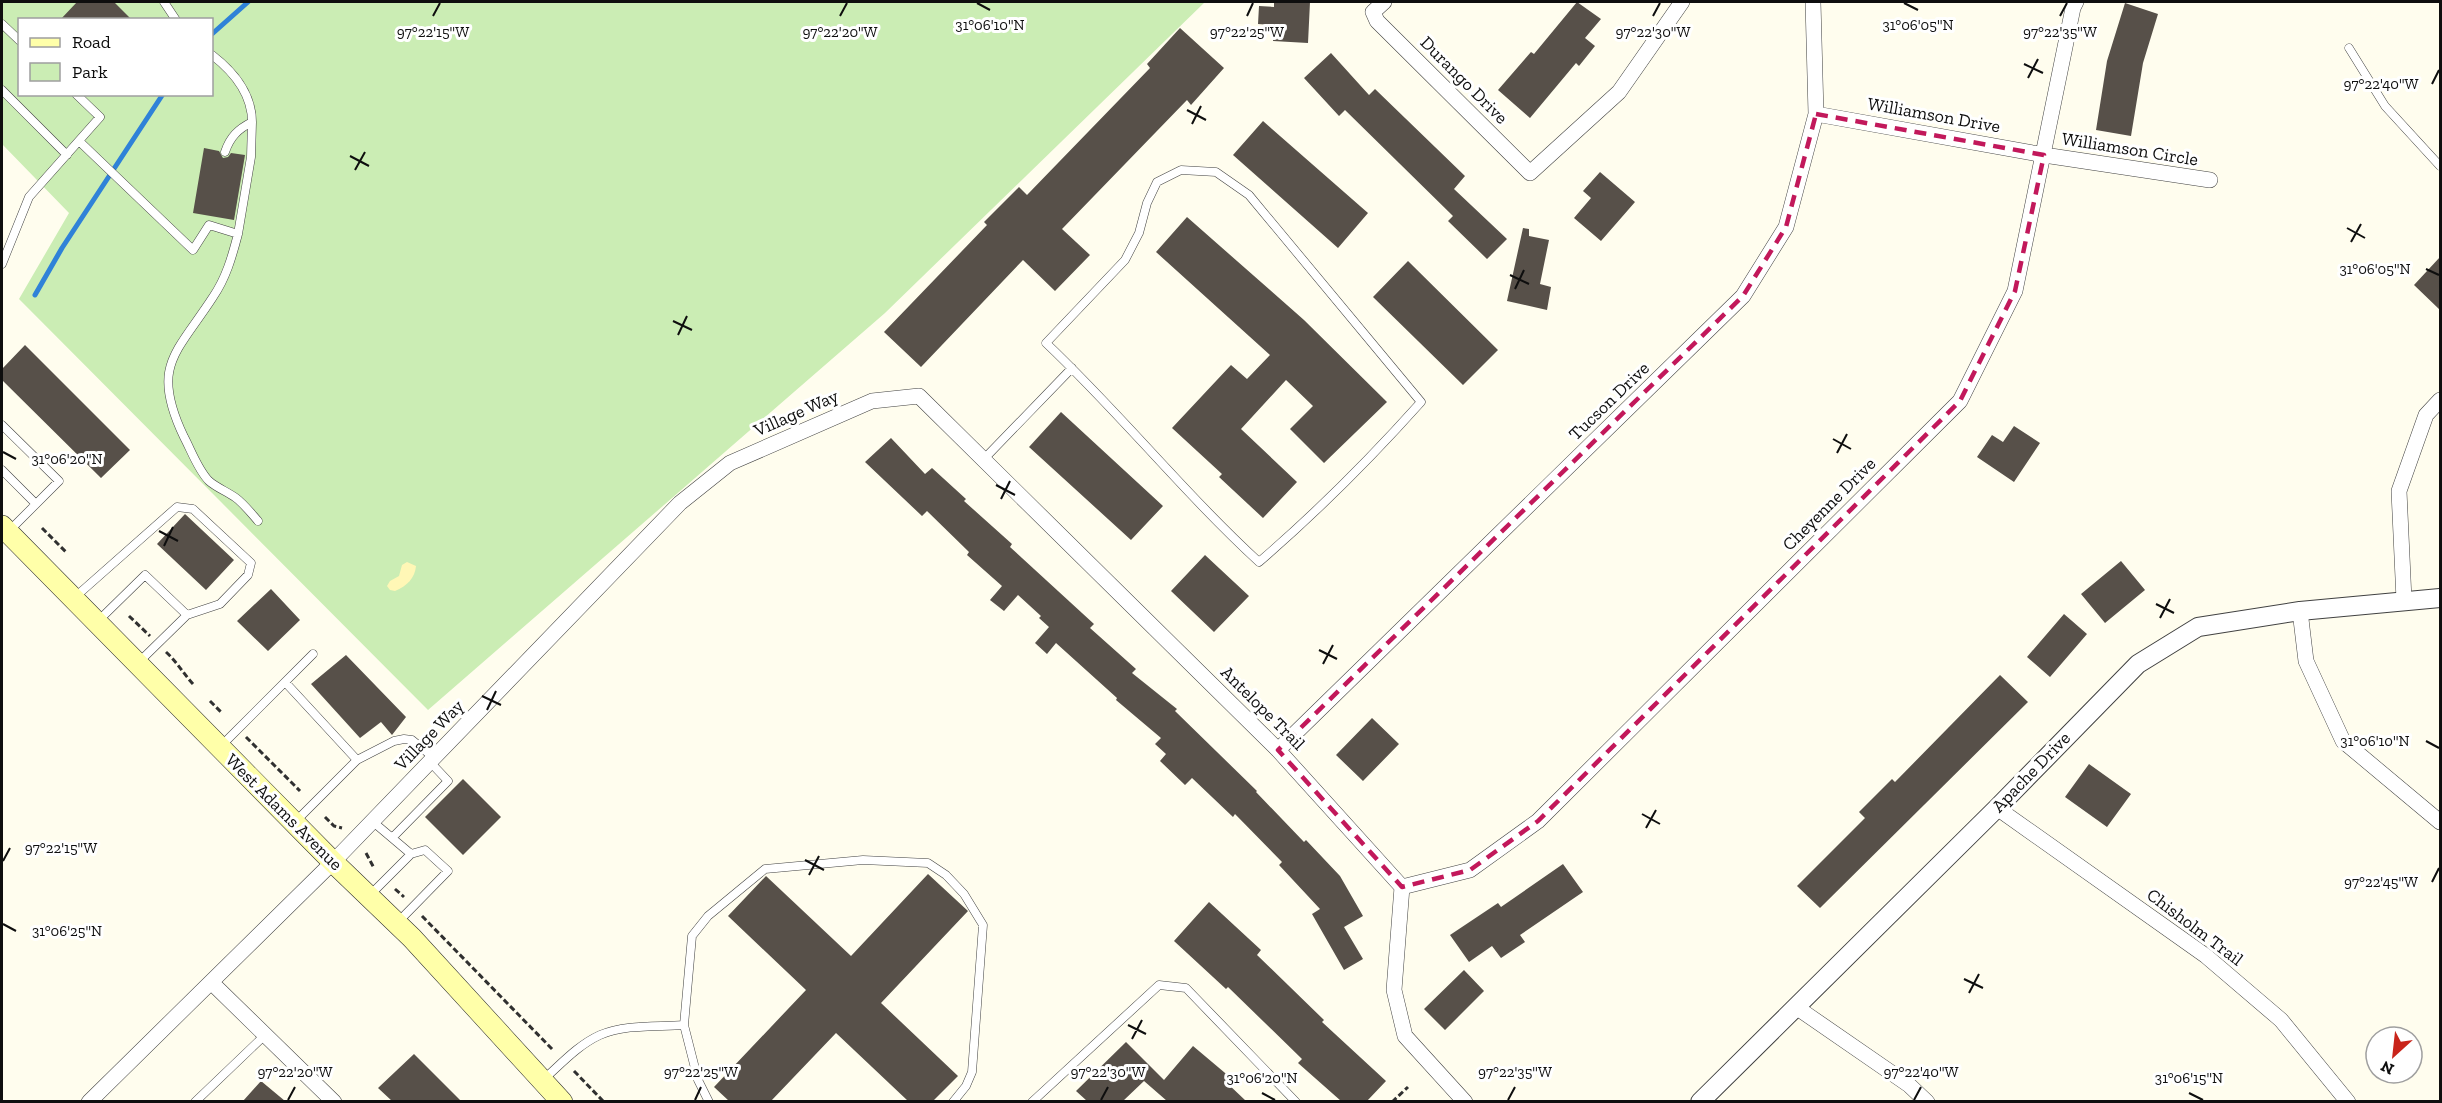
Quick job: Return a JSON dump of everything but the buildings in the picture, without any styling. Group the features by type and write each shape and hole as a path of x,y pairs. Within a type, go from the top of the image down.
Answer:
{"main road":[{"name":"West Adams Avenue","path":"5,529 396,924 562,1101"}],"street":[{"name":"Durango Drive","path":"1379,7 1377,21 1530,173 1619,92 1676,7 1682,2"},
{"name":"Tucson Drive","path":"1278,750 1743,296 1786,227 1816,114 1813,2"},
{"name":"Cheyenne Drive","path":"1402,887 1470,870 1538,821 1960,401 2015,291 2076,2"},
{"name":"Williamson Drive","path":"1816,114 2044,155"},
{"name":"Williamson Circle","path":"2044,155 2210,180"},
{"name":"Antelope Trail","path":"919,396 1278,750 1402,887"},
{"name":"Village Way","path":"89,1101 333,862 680,503 730,463 872,401 919,396"},
{"path":"2404,600 2399,491 2426,415 2440,400"},
{"name":"Apache Drive","path":"1700,1101 1997,808 2138,664 2198,627 2300,611 2440,598"},
{"path":"2300,611 2306,661 2343,741 2440,822"},
{"name":"Chisholm Trail","path":"1997,808 2206,956 2281,1020 2348,1101"},
{"path":"1402,887 1394,990 1405,1036 1465,1101"},
{"path":"211,982 333,1101"},
{"path":"1796,1007 1909,1085 1927,1101"}],"lane":[{"path":"164,2 175,18"},
{"path":"2,24 18,39"},
{"path":"2349,48 2385,106 2440,166"},
{"path":"213,56 244,89 252,108 251,157 238,234 230,265 214,297 177,349 169,366 168,383 171,406 175,416 208,480 238,500 258,521"},
{"path":"2,90 67,155"},
{"path":"2,264 29,197 100,117 78,96"},
{"path":"225,152 229,141 241,127 252,122"},
{"path":"79,141 193,250 209,225 238,234"},
{"path":"1181,170 1216,172 1250,195 1421,402 1365,464 1259,562 1209,516 1072,368 1046,343 1125,260 1139,233 1157,182 1181,170"},
{"path":"983,460 1072,368"},
{"path":"2,425 59,481 36,504 5,529"},
{"path":"2,470 36,504"},
{"path":"74,599 177,507 193,509 250,563 248,575 220,604 187,615 138,664"},
{"path":"97,622 145,575 187,615"},
{"path":"220,747 313,654"},
{"path":"285,682 357,760"},
{"path":"294,822 357,760 404,738 412,740 432,760 448,781 392,838"},
{"path":"372,821 411,854"},
{"path":"369,897 411,854 425,850 448,872 396,924"},
{"path":"710,1101 698,1080 684,1026 692,936 708,916 765,869 862,860 928,862 946,875 964,894 976,910 983,925 972,1071 966,1086 953,1101"},
{"path":"1032,1101 1159,985 1186,988 1296,1101"},
{"path":"543,1080 583,1045 601,1035 623,1028 684,1026"},
{"path":"195,1101 265,1035"}],"path":[{"path":"42,528 66,552"},
{"path":"129,616 151,637"},
{"path":"166,652 179,664 180,671 193,684"},
{"path":"210,701 221,712"},
{"path":"244,735 300,791"},
{"path":"325,817 334,826 342,828"},
{"path":"366,853 374,868"},
{"path":"392,885 404,897"},
{"path":"422,916 553,1050"},
{"path":"574,1071 604,1101"},
{"path":"1392,1101 1408,1087"}],"highlighted area":[{"path":"1816,114 2044,155 2015,291 1960,401 1538,821 1470,870 1402,887 1278,750 1743,296 1786,227"}],"green space":[{"path":"2,2 1205,2 885,313 428,710 19,299 69,213 2,144"}],"sand":[{"path":"407,562 416,566 412,578 399,589 390,590 387,586 390,581 399,576 402,565"}],"waterway":[{"path":"213,33 248,2"},
{"path":"35,295 62,248 162,96"}]}
